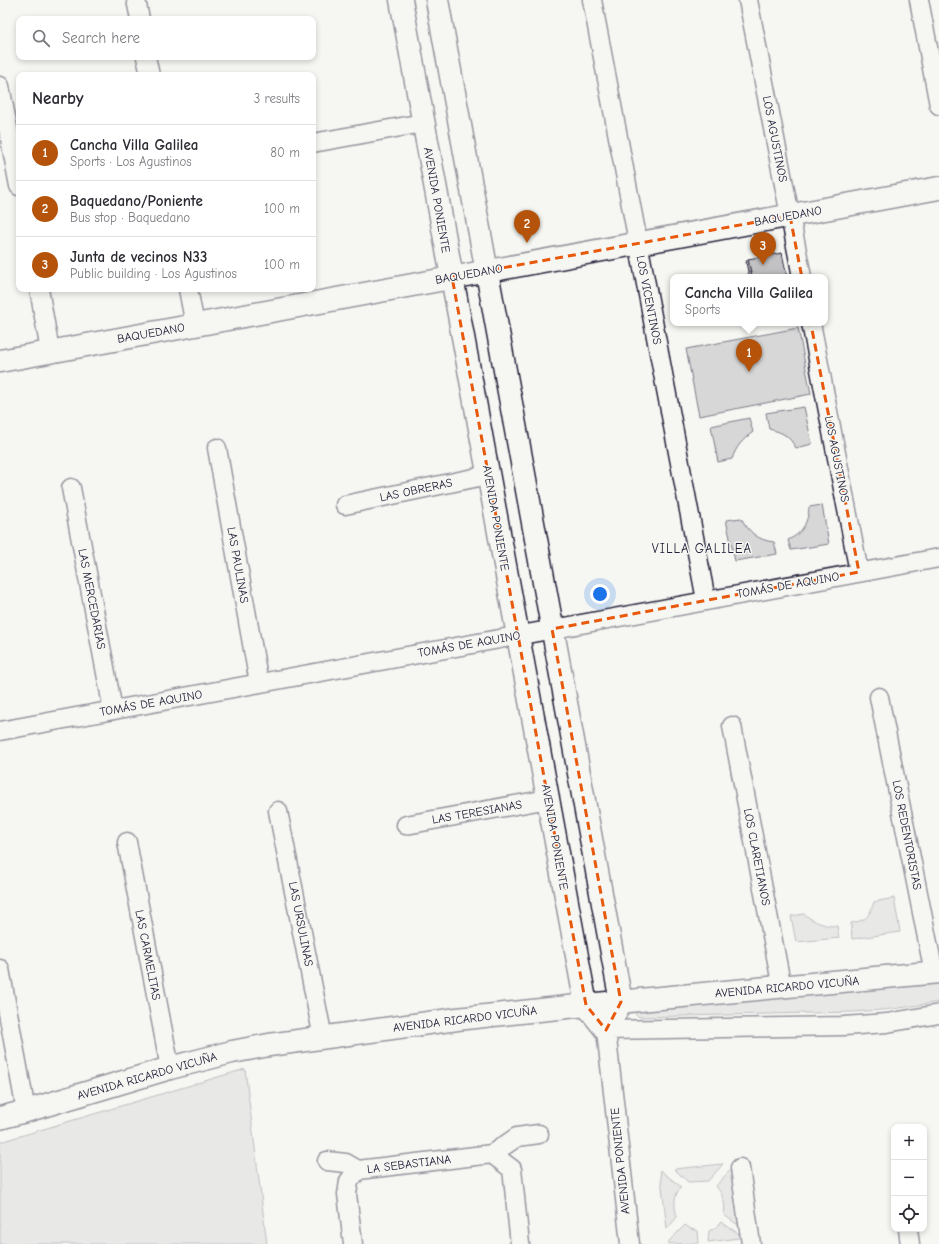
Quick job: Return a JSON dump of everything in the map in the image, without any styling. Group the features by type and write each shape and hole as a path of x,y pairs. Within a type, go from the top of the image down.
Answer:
{"street":[{"path":"136,0 139,16"},
{"name":"AVENIDA PONIENTE","path":"401,0 586,1005 606,1030 630,1244"},
{"path":"437,0 621,1002 606,1030 852,1025 887,1022 939,1014"},
{"name":"LOS VICENTINOS","path":"592,0 706,600"},
{"name":"LOS AGUSTINOS","path":"748,0 801,274"},
{"path":"919,0 939,105"},
{"path":"147,60 149,72"},
{"path":"0,86 16,170"},
{"path":"316,142 423,122"},
{"name":"BAQUEDANO","path":"0,361 939,188"},
{"path":"40,292 50,351"},
{"path":"189,292 195,325"},
{"name":"LOS AGUSTINOS","path":"811,326 859,572"},
{"name":"LAS PAULINAS","path":"217,448 259,683"},
{"name":"LAS OBRERAS","path":"345,505 488,475"},
{"name":"LAS MERCEDARIAS","path":"71,488 113,710"},
{"name":"TOMÁS DE AQUINO","path":"0,731 939,558"},
{"name":"LOS REDENTORISTAS","path":"879,697 937,973"},
{"name":"LOS CLARETIANOS","path":"732,726 782,988"},
{"name":"LAS TERESIANAS","path":"406,825 548,799"},
{"name":"LAS URSULINAS","path":"278,811 323,1038"},
{"name":"LAS CARMELITAS","path":"127,842 170,1068"},
{"path":"0,969 26,1111"},
{"name":"AVENIDA RICARDO VICUÑA","path":"0,1118 170,1068 232,1052 457,1019 586,1005 937,973"},
{"name":"LA SEBASTIANA","path":"327,1161 346,1163 358,1170 492,1154 518,1137 539,1134"},
{"path":"492,1154 512,1169 520,1244"},
{"path":"740,1168 751,1244"},
{"path":"352,1244 346,1194 349,1181 358,1170"},
{"path":"908,1232 910,1244"}],"highlighted area":[{"path":"790,216 859,572 552,629 621,1002 606,1030 586,1005 452,277"}],"shaded area":[{"path":"798,328 811,394 699,416 686,349"},
{"path":"804,407 812,444 796,448 791,440 785,435 769,429 766,413"},
{"path":"749,418 753,432 740,444 732,459 718,462 711,426"},
{"path":"822,505 829,544 791,550 788,540 797,534 804,526 809,507"},
{"path":"741,518 750,531 758,537 774,542 777,554 735,561 726,520"},
{"path":"894,898 900,932 852,939 851,923 861,921 867,917 874,902"},
{"path":"804,914 819,923 837,926 839,938 796,942 791,916"},
{"path":"939,980 939,1002 893,1009 853,1012 640,1017 636,1015 635,1010"},
{"path":"245,1069 267,1244 0,1244 0,1142"},
{"path":"723,1164 708,1181 688,1182 674,1169"},
{"path":"732,1168 738,1225 724,1215 725,1207 723,1199 716,1186"},
{"path":"660,1170 681,1187 675,1198 677,1217 667,1229"},
{"path":"721,1222 739,1234 739,1238 708,1242 709,1231"},
{"path":"685,1225 698,1231 699,1243 669,1244 669,1241"}],"building":[{"path":"782,253 786,274 751,274 748,259"}],"place":[{"name":"Baquedano/Poniente","path":"527,243"},
{"name":"Junta de vecinos N33","path":"763,265"},
{"name":"Cancha Villa Galilea","path":"749,372"}],"district":[{"name":"VILLA GALILEA","path":"702,548"}]}
